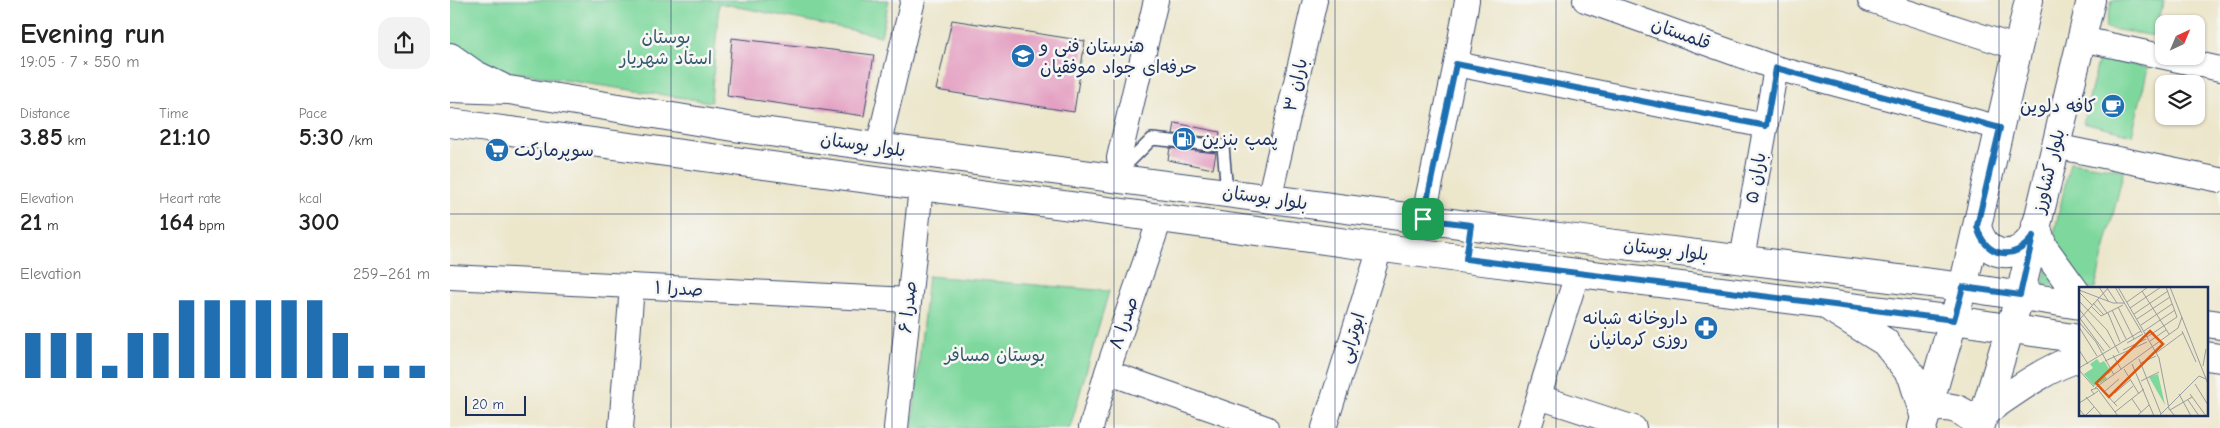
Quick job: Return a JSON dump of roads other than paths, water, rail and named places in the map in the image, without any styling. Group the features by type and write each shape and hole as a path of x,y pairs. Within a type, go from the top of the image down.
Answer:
{"main road":[{"path":"1925,419 1963,287 2029,0"},
{"name":"بلوار کشاورز","path":"1981,423 2020,295 2034,230 2091,0"},
{"path":"450,58 474,74 509,90"},
{"name":"بلوار بوستان","path":"450,88 509,90 733,127 878,147 1116,168 1226,193 1963,287 2079,305"},
{"name":"بلوار بوستان","path":"450,123 1577,274 1954,320 2079,339"},
{"path":"1466,259 1471,225"},
{"path":"1977,226 1979,237 1986,246 1995,252 2006,254 2017,252 2026,246 2034,230"},
{"path":"2034,230 2043,247 2079,297"},
{"path":"1824,304 1886,342 1912,376 1925,419"},
{"path":"1925,419 1939,406 1952,407 1963,411 1981,423 2021,388 2069,361 2079,358"}],"street":[{"path":"878,147 913,0"},
{"path":"1116,168 1156,0"},
{"name":"باران ۳","path":"1269,198 1315,0"},
{"path":"1423,219 1456,64 1466,0"},
{"name":"قلمستان","path":"1585,0 1776,68 2000,128"},
{"path":"1870,0 2018,48"},
{"path":"2082,39 2220,69"},
{"path":"1456,64 1766,126"},
{"name":"باران ۵","path":"1742,259 1776,68"},
{"path":"2055,146 2220,180"},
{"name":"صدرا ۶","path":"896,428 921,187"},
{"name":"صدرا ۸","path":"1091,428 1107,372 1160,219"},
{"name":"ابوترابی","path":"1324,428 1380,248"},
{"path":"1529,428 1577,274"},
{"name":"صدرا ۱","path":"450,277 909,300"},
{"path":"621,428 632,286"},
{"path":"1107,372 1266,428"},
{"path":"1539,397 1634,428"}],"lane":[{"path":"1116,168 1152,139 1223,146 1226,193"}],"place":[{"name":"هنرستان فنی و حرفه‌ای جواد موفقیان","path":"1023,56"},
{"name":"کافه دلوین","path":"2113,106"},
{"name":"پمپ بنزین","path":"1184,139"},
{"name":"سوپرمارکت","path":"497,150"},
{"name":"داروخانه شبانه روزی کرمانیان","path":"1706,328"}],"park label":[{"name":"بوستان استاد شهریار","path":"666,47"},
{"name":"بوستان مسافر","path":"995,355"}]}
